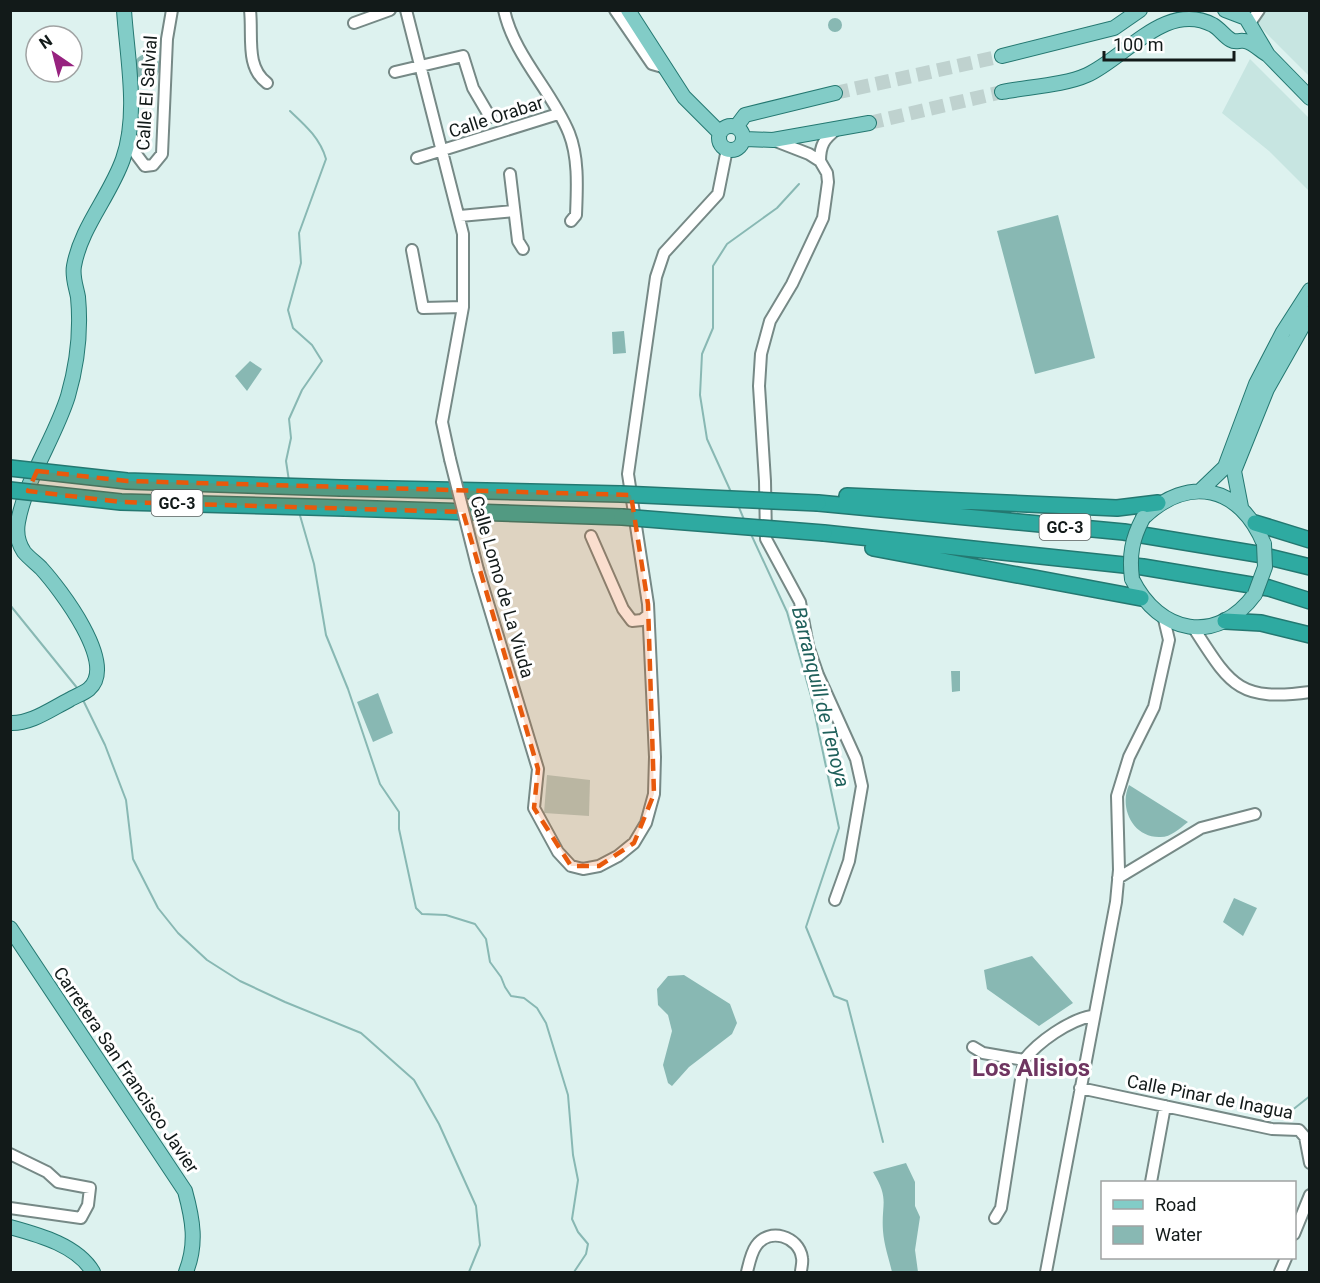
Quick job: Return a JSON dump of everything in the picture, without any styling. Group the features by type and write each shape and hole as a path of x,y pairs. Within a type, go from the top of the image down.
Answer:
{"highway":[{"name":"GC-3","path":"10,468 127,481 816,499 1124,532 1257,554 1310,567"},
{"name":"GC-3","path":"10,490 121,502 622,517 696,523 1143,567 1269,588 1310,601"},
{"path":"816,499 1106,508 1158,503"},
{"path":"1255,523 1310,540"},
{"path":"823,537 1141,598"},
{"path":"1225,621 1261,622 1310,635"}],"main road":[{"path":"10,723 35,718 89,689 96,679 98,658 61,595 25,553 17,537 18,522 27,495 63,411 72,381 78,336 78,297 72,273 77,248 112,185 124,157 128,134 129,83 124,10"},
{"path":"628,10 684,97 720,133 720,144 727,149 739,147 746,139"},
{"path":"1002,56 1114,28 1132,12"},
{"path":"1226,35 1224,26 1230,13 1241,15 1248,31 1310,98"},
{"path":"1002,92 1084,77 1101,69 1129,45 1155,29 1180,21 1197,19 1213,25 1234,41 1248,31"},
{"path":"736,127 745,115 835,93"},
{"path":"720,133 729,126 736,127 746,139 772,140 869,123"},
{"path":"1200,491 1225,468 1256,384 1283,332 1310,290"},
{"path":"1241,507 1234,471 1267,389 1310,313"},
{"path":"1200,491 1222,496 1241,507 1255,523 1264,544 1265,567 1255,594 1244,608 1225,621 1195,626 1164,619 1141,598 1132,579 1129,558 1133,537 1143,518 1158,503 1178,494 1200,491"},
{"name":"Carretera San Francisco Javier","path":"10,928 185,1191 192,1219 194,1252 186,1272"},
{"path":"10,1227 40,1235 70,1249 89,1265 93,1272"}],"street":[{"name":"Calle El Salvial","path":"128,134 134,140 136,154 145,166 159,160 162,154 167,39 171,10"},
{"path":"249,10 252,49 250,57 259,77 267,83"},
{"path":"354,23 390,10"},
{"name":"Calle Lomo de La Viuda","path":"406,10 460,216 464,266 463,307 442,422 478,570 538,769 534,808 558,852 571,866 583,869 599,866 618,856 634,843 646,823 654,794 655,757 647,616"},
{"path":"504,10 516,41 571,140 577,174 576,215 571,220"},
{"path":"615,10 652,64 667,68"},
{"path":"1248,31 1258,10"},
{"path":"395,72 463,56 473,88 490,117"},
{"name":"Calle Orabar","path":"417,158 558,114"},
{"path":"820,161 820,147 826,137 837,129"},
{"path":"772,140 809,154 820,161 827,172 828,182 823,218 792,284 770,321 761,354 759,386 766,539 800,602 808,646 818,675 856,759 862,786 849,861 834,900"},
{"path":"591,536 623,609 632,621 642,620 647,616 648,604 628,474 656,277 664,253 718,194 727,149"},
{"path":"510,174 518,242 523,249"},
{"path":"460,216 514,211"},
{"path":"412,250 423,308 463,307"},
{"path":"1046,1272 1092,1016 1116,902 1118,878 1116,815 1120,779 1154,707 1169,640 1164,619"},
{"path":"1169,640 1195,626 1222,673 1250,693 1272,696 1310,692"},
{"path":"1118,878 1201,828 1255,814"},
{"path":"994,1218 1001,1208 1024,1060 1031,1050 1081,1018 1092,1016"},
{"path":"973,1047 983,1053 1024,1060"},
{"name":"Calle Pinar de Inagua","path":"1080,1088 1272,1128 1299,1130 1305,1137 1310,1163"},
{"path":"1151,1181 1165,1106"},
{"path":"10,1154 47,1172 58,1182 90,1188 88,1205 81,1218 10,1208"},
{"path":"1296,1229 1310,1195"},
{"path":"747,1272 756,1245 768,1237 780,1235 791,1239 798,1248 802,1258 801,1272"}],"highlighted area":[{"path":"37,471 127,481 631,495 648,604 654,794 634,843 599,866 571,866 534,808 538,769 463,512 121,502 28,491"}],"shaded area":[{"path":"1244,11 1309,11 1309,76"},
{"path":"1250,59 1309,118 1309,191 1269,151 1222,113"},
{"path":"547,775 590,780 589,816 544,813"}],"water":[{"path":"832,18 838,18 842,25 838,32 832,32 828,28 828,22"},
{"path":"147,54 156,58 160,67 156,76 147,80 138,76 134,67 138,58"},
{"path":"1058,215 1095,358 1035,374 997,231"},
{"path":"624,331 626,353 613,354 612,332"},
{"path":"250,361 262,369 247,391 235,376"},
{"path":"951,671 960,671 960,691 952,692"},
{"path":"378,693 393,733 373,742 357,702"},
{"path":"1129,785 1188,822 1163,837 1150,836 1142,832 1130,819 1127,811 1126,794"},
{"path":"1234,898 1257,908 1243,936 1223,922"},
{"path":"1032,956 1073,1003 1039,1026 987,989 984,970"},
{"path":"684,975 730,1004 737,1023 732,1034 689,1067 672,1086 668,1083 663,1065 672,1031 668,1015 658,1005 657,989 668,976"},
{"path":"906,1163 915,1182 915,1206 920,1217 915,1250 918,1272 892,1272 885,1247 884,1201 873,1172"}],"waterway":[{"path":"289,481 286,461 291,438 289,419 302,390 322,361 312,345 293,328 288,310 301,263 299,233 326,159 316,138 290,111"},
{"name":"Barranquill de Tenoya","path":"731,492 707,439 700,395 702,354 713,328 713,266 727,244 777,208 799,184"},
{"name":"Barranquill de Tenoya","path":"738,505 745,522"},
{"path":"299,512 314,564 326,635 348,689 380,784 399,812 399,829 416,908 422,914 446,915 475,924 486,939 490,962 511,996 524,998 537,1008 546,1023 568,1095 573,1155 578,1180 572,1219 578,1232 588,1244 586,1254 574,1272"},
{"name":"Barranquill de Tenoya","path":"750,532 787,612 811,696 839,828 806,927 834,996 847,1001 883,1142"},
{"path":"10,605 78,689"},
{"path":"83,700 105,745 126,800 133,859 158,908 178,933 207,960 240,981 361,1033 414,1080 439,1124 476,1206 480,1245 469,1272"},
{"path":"1286,1115 1310,1096"}],"tunnel":[{"path":"835,93 1002,56"},
{"path":"869,123 1002,92"}],"district":[{"name":"Los Alisios","path":"1031,1068"}]}
